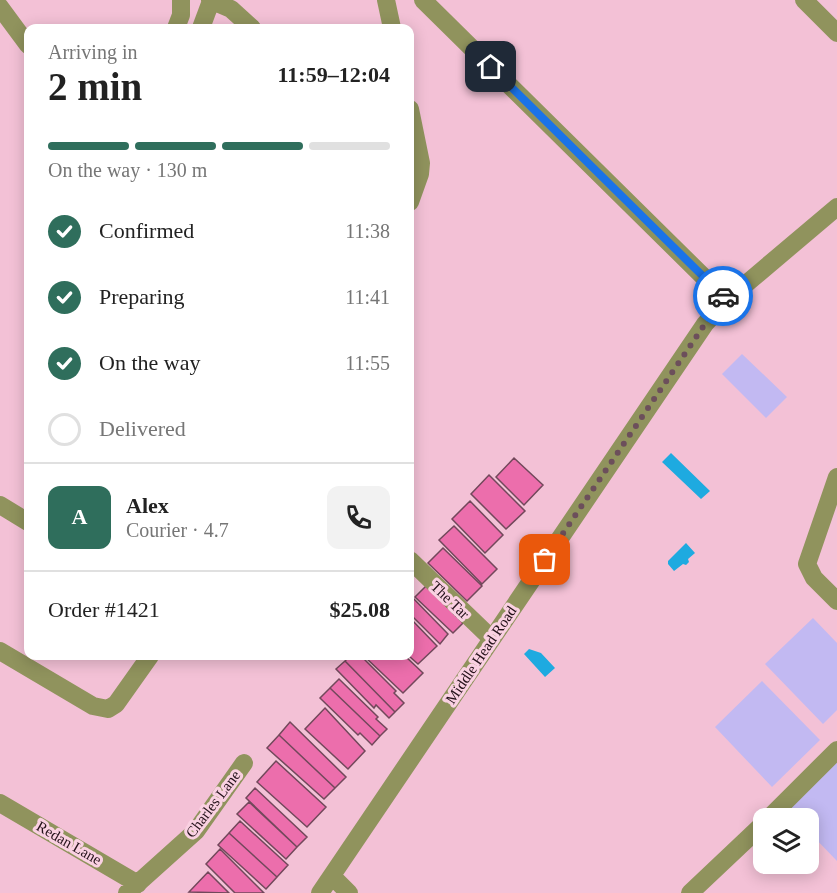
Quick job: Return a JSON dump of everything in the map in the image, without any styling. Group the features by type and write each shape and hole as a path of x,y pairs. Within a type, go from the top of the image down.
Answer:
{"street":[{"path":"178,24 181,15 181,0"},
{"path":"386,0 391,24"},
{"path":"423,0 727,300"},
{"path":"805,0 837,33"},
{"path":"202,24 211,1 231,9 248,24"},
{"path":"0,7 24,40"},
{"path":"414,129 421,163 414,190"},
{"name":"Middle Head Road","path":"320,893 705,324 727,300 837,207"},
{"path":"837,477 807,564 814,578 837,601"},
{"path":"0,506 24,520"},
{"name":"The Tar","path":"414,564 492,639"},
{"path":"0,651 93,706 108,709 116,704 147,660"},
{"path":"779,808 837,750"},
{"name":"Charles Lane","path":"132,888 196,831 244,763"},
{"name":"Redan Lane","path":"0,803 132,888"},
{"path":"690,893 753,833"},
{"path":"332,876 349,893"}],"shaded area":[{"path":"742,354 787,397 766,418 722,374"},
{"path":"813,618 837,643 837,710 823,724 765,664"},
{"path":"762,681 820,740 772,787 715,727"},
{"path":"837,750 837,861 819,842 819,808 785,808 782,805"}],"water":[{"path":"671,453 710,491 701,499 662,462"},
{"path":"686,543 695,553 688,559 689,562 686,565 683,564 674,571 668,561"},
{"path":"529,649 541,653 555,668 545,677 524,654"}],"building":[{"path":"514,458 543,485 524,505 496,477"},
{"path":"489,475 525,511 506,529 471,494"},
{"path":"470,501 503,535 485,553 452,519"},
{"path":"454,526 497,569 482,584 439,540"},
{"path":"443,548 482,586 467,601 428,563"},
{"path":"426,586 463,623 453,633 415,597"},
{"path":"414,599 448,634 440,644 414,618"},
{"path":"414,622 437,646 418,664 414,660"},
{"path":"365,660 396,691 394,693 404,703 395,712 345,661"},
{"path":"368,660 409,660 423,673 403,693"},
{"path":"345,661 395,712 389,718 376,705 374,708 336,669"},
{"path":"339,679 378,717 376,719 387,729 380,736 330,688"},
{"path":"330,688 380,736 372,745 360,733 358,735 320,698"},
{"path":"325,708 365,751 348,769 305,729"},
{"path":"290,722 346,777 335,788 279,735"},
{"path":"279,735 335,788 324,799 267,748"},
{"path":"276,761 326,807 307,827 257,782"},
{"path":"255,788 307,837 297,847 246,798"},
{"path":"249,802 297,847 286,859 237,814"},
{"path":"240,821 288,865 277,877 229,833"},
{"path":"229,833 277,877 266,889 218,845"},
{"path":"220,849 264,893 235,893 206,864"},
{"path":"208,872 229,893 189,892"}],"way so far":[{"path":"545,560 705,324 727,300 723,296"}],"route":[{"path":"491,67 723,296"}]}
